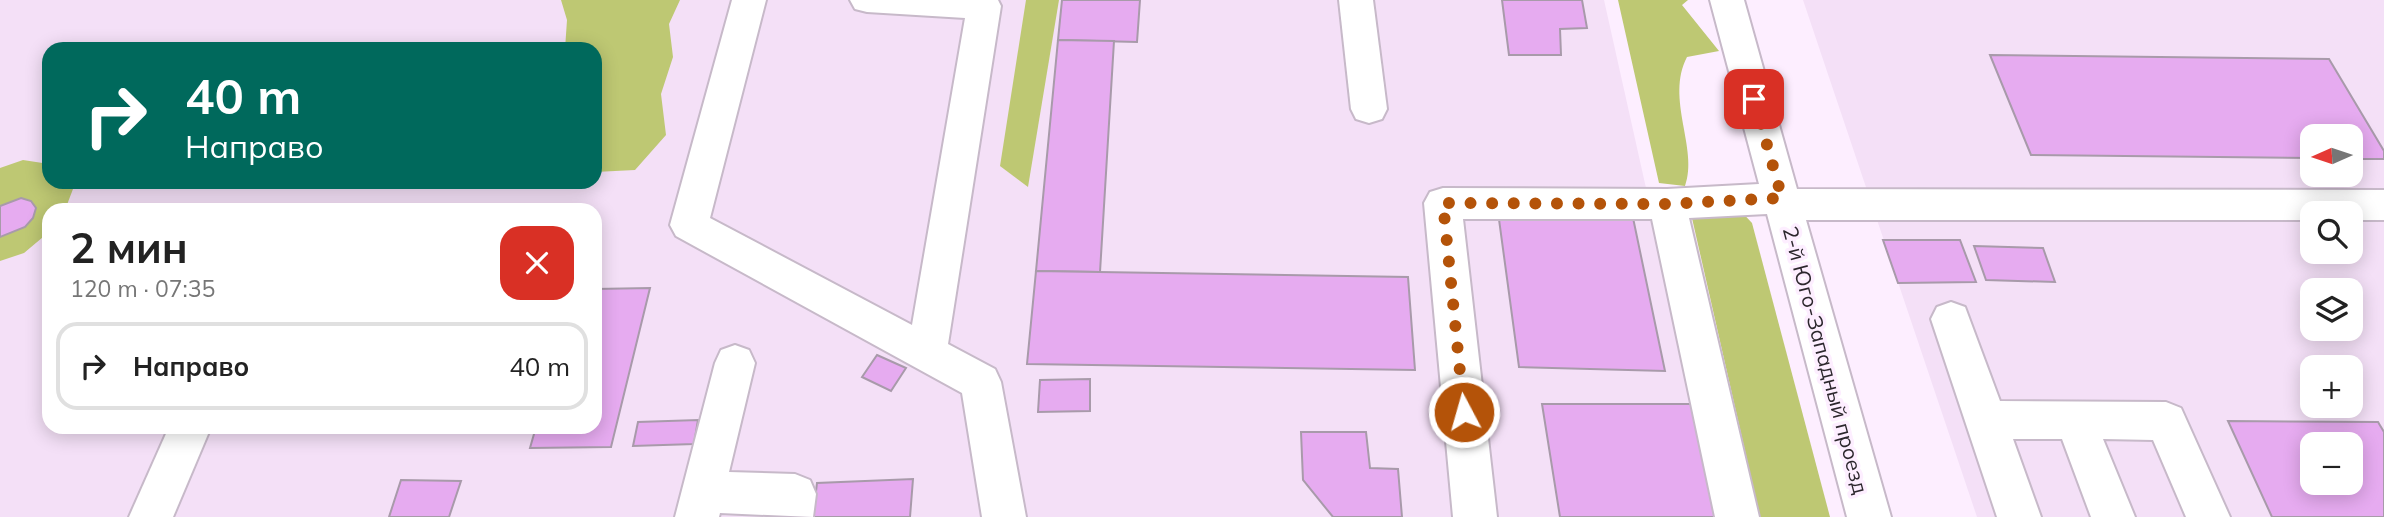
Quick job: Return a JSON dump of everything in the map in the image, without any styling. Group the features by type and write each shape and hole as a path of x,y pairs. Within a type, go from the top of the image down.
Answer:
{"street":[{"path":"748,0 689,225 981,382 1004,517"},
{"path":"867,0 984,6 927,353"},
{"path":"1356,0 1369,109"},
{"name":"2-й Юго-Западный проезд","path":"1727,0 1869,517"},
{"path":"1475,517 1443,203 2384,205"},
{"path":"1667,204 1737,517"},
{"path":"1951,319 2019,517"},
{"path":"735,363 700,504 795,494 791,517"},
{"path":"1986,420 2166,421 2208,517"},
{"path":"2075,420 2113,517"},
{"path":"151,517 187,434"}],"shaded area":[{"path":"0,0 1604,0 1646,188 1686,194 1760,517 0,517"},
{"path":"1803,0 2384,0 2384,517 1977,517"}],"green space":[{"path":"561,0 680,0 669,24 673,57 661,94 666,135 635,170 602,172 602,42 565,42 567,20"},
{"path":"1026,0 1059,0 1028,187 1000,166"},
{"path":"1618,0 1688,0 1682,5 1719,51 1687,57 1681,73 1680,107 1688,156 1685,186 1659,183"},
{"path":"23,160 42,163 42,189 73,189 68,203 42,203 42,238 24,253 0,261 0,168"},
{"path":"1689,205 1738,208 1752,223 1830,517 1760,517"}],"building":[{"path":"1062,0 1140,0 1137,42 1058,40"},
{"path":"1502,0 1582,0 1587,28 1560,29 1561,55 1509,55"},
{"path":"1058,40 1114,41 1100,272 1036,271"},
{"path":"1990,55 2329,59 2384,151 2384,159 2363,159 2363,124 2300,124 2300,158 2031,155"},
{"path":"21,198 31,201 36,208 33,218 25,227 0,237 0,206"},
{"path":"1498,212 1632,213 1665,371 1519,367"},
{"path":"1883,240 1960,240 1976,282 1898,283"},
{"path":"1974,246 2043,248 2055,282 1986,280"},
{"path":"1036,271 1408,277 1415,370 1027,364"},
{"path":"650,288 611,447 530,448 534,434 602,434 602,289"},
{"path":"877,355 906,368 891,391 862,377"},
{"path":"1090,379 1090,411 1038,412 1040,380"},
{"path":"1542,404 1698,404 1724,517 1560,517"},
{"path":"698,420 694,444 633,446 638,422"},
{"path":"2228,421 2378,422 2384,432 2384,517 2272,517"},
{"path":"1301,432 1366,432 1370,468 1398,469 1402,517 1333,517 1303,480"},
{"path":"913,479 910,517 813,517 817,483"},
{"path":"401,480 461,481 449,517 389,517"}],"route":[{"path":"1464,412 1443,203 1667,204 1782,198 1754,99"}]}
